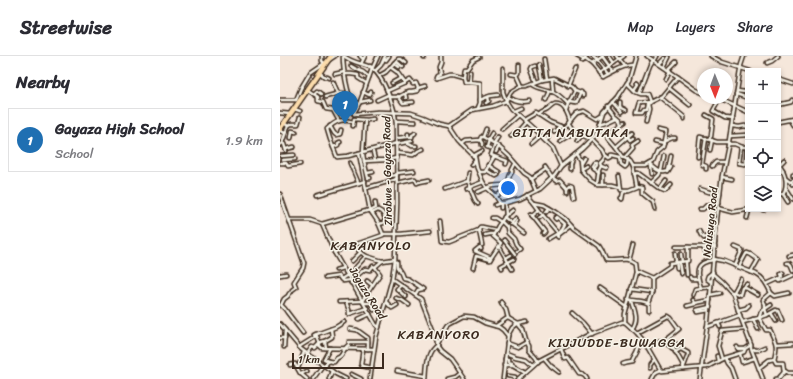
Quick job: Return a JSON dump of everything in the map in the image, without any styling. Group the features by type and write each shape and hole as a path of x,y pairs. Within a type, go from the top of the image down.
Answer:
{"main road":[{"path":"282,127 298,100 308,90 328,60"}],"street":[{"path":"322,56 322,61 328,60"},
{"path":"280,100 298,100 311,71 335,56"},
{"path":"344,56 344,73 355,112"},
{"name":"Zirobwe - Gayaza Road","path":"344,56 348,57 354,62 372,69 379,76 389,96 395,113 396,122 397,175 395,260 392,279 376,337 370,379"},
{"path":"360,56 364,57 361,64 373,67 378,56"},
{"path":"375,71 384,58 386,60 389,56"},
{"path":"441,56 439,67 440,74 437,75 437,78 449,74 463,77"},
{"path":"577,56 592,64 603,77 625,66 633,65"},
{"path":"592,56 608,74"},
{"path":"592,64 602,56 613,72"},
{"path":"609,56 614,63"},
{"path":"617,56 625,66"},
{"path":"599,73 624,56"},
{"path":"495,205 520,199 540,189 552,178 561,166 576,154 596,134 602,116 608,106 622,92 627,83 636,56"},
{"path":"646,56 669,70 697,90"},
{"path":"638,93 650,65 657,56"},
{"path":"711,56 720,61 745,69"},
{"name":"Nalusuga Road","path":"710,287 711,283 707,279 708,276 713,273 718,208 724,162 729,143 734,106 744,56"},
{"path":"767,63 778,56"},
{"path":"478,109 480,103 480,83 464,82 463,77 464,68 467,68 473,59 479,57"},
{"path":"664,67 669,57"},
{"path":"379,76 386,72 400,58 406,63"},
{"path":"659,64 665,58"},
{"path":"544,59 547,79"},
{"path":"395,62 399,67"},
{"path":"395,62 403,67"},
{"path":"666,79 669,70 676,62"},
{"path":"519,65 519,72 517,75 522,86"},
{"path":"539,65 542,80"},
{"path":"351,66 363,72 368,77"},
{"path":"535,66 531,69 538,83"},
{"path":"390,67 397,72 405,83"},
{"path":"503,68 503,92 509,106 543,140 554,148 561,166"},
{"path":"355,112 372,69"},
{"path":"568,86 575,69"},
{"path":"470,72 470,82"},
{"path":"320,73 329,78"},
{"path":"335,74 344,73 358,75 358,78 366,83"},
{"path":"511,74 517,75"},
{"path":"649,103 646,110 642,113 636,114 640,103 649,103 663,95 678,77"},
{"path":"394,88 391,82 401,78"},
{"path":"507,100 512,92 521,86 555,78 575,91 581,92"},
{"path":"546,100 551,91 552,79"},
{"path":"387,91 411,80 413,84 416,83 418,88"},
{"path":"781,80 793,84"},
{"path":"333,82 338,93"},
{"path":"634,90 638,85 637,82"},
{"path":"627,83 638,93 647,94 649,109 646,122"},
{"path":"532,84 540,89 551,91 568,103 576,103 581,92"},
{"path":"377,100 389,96 398,96 418,90 418,88 425,86"},
{"path":"669,88 690,105"},
{"path":"308,90 318,97 318,101 323,102 326,110 333,111 339,121"},
{"path":"314,94 317,91 321,94"},
{"path":"575,91 566,110 572,130 581,136 591,139 609,158 611,155 615,155 628,160 637,172 660,189 665,191 670,185"},
{"path":"363,92 368,95 371,92"},
{"path":"581,92 583,96"},
{"path":"737,92 744,92 745,95"},
{"path":"737,92 745,97"},
{"path":"325,97 338,93 349,94"},
{"path":"405,93 406,98"},
{"path":"480,100 498,95"},
{"path":"398,96 403,103 413,102"},
{"path":"486,103 489,101 488,97"},
{"path":"660,97 684,117 684,119"},
{"path":"360,102 370,100"},
{"path":"449,126 468,112 507,100 519,100 524,102 530,101"},
{"path":"781,104 791,102 792,100"},
{"path":"613,102 622,112"},
{"path":"620,102 620,106 626,110"},
{"path":"511,136 520,129 525,121 536,113 539,114 556,104 566,110"},
{"path":"717,104 713,111 726,118 733,119"},
{"path":"729,104 745,111"},
{"path":"608,106 621,120 622,124"},
{"path":"514,111 521,108"},
{"path":"294,109 300,112"},
{"path":"539,114 552,123 563,128 578,113 584,111 597,119 602,116"},
{"path":"355,112 410,113 439,124 449,126 462,144 474,156 483,182 501,203 501,208"},
{"path":"280,113 291,114"},
{"path":"502,129 518,114"},
{"path":"706,115 713,119 711,136 702,164 706,166 706,169"},
{"path":"282,127 298,124 300,117"},
{"path":"600,124 617,117"},
{"path":"352,126 354,119 370,120 373,118"},
{"path":"353,122 346,120 339,121 330,126 327,130 337,157 348,156 412,141"},
{"path":"365,120 362,153 365,182 371,211 379,224 382,234 384,234"},
{"path":"781,122 791,120 793,125"},
{"path":"396,122 416,122"},
{"path":"606,134 625,122"},
{"path":"330,126 336,135 340,134 341,130"},
{"path":"554,132 560,126"},
{"path":"732,126 745,127"},
{"path":"282,127 286,131 292,132"},
{"path":"282,127 286,131"},
{"path":"599,128 606,134 624,158"},
{"path":"462,144 466,141 480,140 486,129"},
{"path":"652,174 651,165 657,152 663,147 666,132 658,130"},
{"path":"282,144 286,131"},
{"path":"291,138 292,131 296,132"},
{"path":"560,141 575,132"},
{"path":"397,138 408,135 412,137 415,133"},
{"path":"490,148 487,146 492,133"},
{"path":"616,147 632,134"},
{"path":"730,136 745,135"},
{"path":"531,144 540,136"},
{"path":"577,141 581,136"},
{"path":"483,137 499,146 524,174 528,175 536,191"},
{"path":"628,137 630,140 633,138"},
{"path":"698,157 700,137 745,147"},
{"path":"498,138 491,155 507,161 506,164"},
{"path":"543,140 547,140 548,138"},
{"path":"655,142 664,143 672,138 675,138"},
{"path":"709,139 710,150"},
{"path":"474,140 475,144"},
{"path":"480,140 482,145"},
{"path":"624,158 633,148 632,145 638,141"},
{"path":"333,147 338,145 340,142"},
{"path":"407,142 412,146 416,146"},
{"path":"282,144 287,143"},
{"path":"282,144 286,150 294,147"},
{"path":"496,152 499,146"},
{"path":"741,147 739,163 745,164"},
{"path":"397,153 413,155 423,149"},
{"path":"474,156 482,150"},
{"path":"373,152 375,160"},
{"path":"362,153 369,179"},
{"path":"576,154 580,164 580,169 588,179 596,184 612,185 620,187 621,190 626,191"},
{"path":"596,184 599,170 604,166 603,160 605,155"},
{"path":"651,183 661,172 664,156"},
{"path":"668,172 671,156"},
{"path":"281,159 294,157"},
{"path":"479,172 484,172 486,170 494,157"},
{"path":"570,169 572,157"},
{"path":"620,157 621,164 625,167 628,160"},
{"path":"364,160 385,160 397,158"},
{"path":"580,164 584,158"},
{"path":"281,159 287,163 288,166 300,164"},
{"path":"471,165 476,160"},
{"path":"712,166 716,162 724,162"},
{"path":"350,163 358,182"},
{"path":"478,192 492,186 500,186 507,183 515,164"},
{"path":"488,165 499,172"},
{"path":"633,166 642,168 651,165"},
{"path":"651,165 661,172 668,172"},
{"path":"580,169 586,166"},
{"path":"668,172 671,167"},
{"path":"531,179 546,168 552,178 557,181 560,180 567,190 570,185 572,186 574,197"},
{"path":"593,168 599,173"},
{"path":"781,168 785,178 786,188 793,199"},
{"path":"486,170 496,176 498,175"},
{"path":"389,176 414,171"},
{"path":"367,173 373,172"},
{"path":"637,172 637,186"},
{"path":"468,173 467,181 478,204"},
{"path":"366,188 394,180 397,175"},
{"path":"603,175 603,185"},
{"path":"619,176 620,187"},
{"path":"722,177 732,180"},
{"path":"785,178 792,181 793,184"},
{"path":"398,183 415,179 416,182 429,180"},
{"path":"445,188 467,181"},
{"path":"660,189 666,181"},
{"path":"317,195 359,183 358,182 365,182"},
{"path":"466,189 483,182"},
{"path":"621,198 622,199 623,193 626,191 637,186 642,187 642,193 652,201 655,208"},
{"path":"786,188 783,194 788,202"},
{"path":"700,189 720,193"},
{"path":"496,196 503,192"},
{"path":"280,194 304,263 303,268 294,282 296,286 284,299 281,305 302,333"},
{"path":"527,195 539,210 545,213 558,233"},
{"path":"375,202 376,209"},
{"path":"505,203 505,216 524,233"},
{"path":"534,203 549,208 566,219 570,225 600,247 606,260 622,259 634,261 636,263 636,271 626,307 624,321"},
{"path":"700,209 703,209 707,205 719,203"},
{"path":"539,218 549,208"},
{"path":"718,208 733,212 745,210"},
{"path":"289,220 310,220 322,224 376,209 382,212 385,219 384,222 379,224"},
{"path":"494,234 505,216 513,210"},
{"path":"539,210 532,215 545,232 543,234"},
{"path":"548,239 558,233 565,224 556,218 556,212"},
{"path":"747,218 750,212"},
{"path":"473,268 476,256 490,261 508,234 508,227 496,218 492,218"},
{"path":"513,224 516,220"},
{"path":"440,221 442,241 449,242 479,230 482,226 496,230"},
{"name":"Jaguza Road","path":"322,224 334,252 349,280 379,327"},
{"path":"558,237 557,236 570,225"},
{"path":"479,230 482,245"},
{"path":"334,252 384,234 430,231"},
{"path":"699,231 704,238 708,238"},
{"path":"485,235 494,234"},
{"path":"494,234 494,237 502,241 515,254"},
{"path":"508,234 515,239 516,244 520,249 517,251"},
{"path":"708,238 710,235 716,235"},
{"path":"708,238 710,243"},
{"path":"706,243 715,243"},
{"path":"629,260 633,245"},
{"path":"499,246 512,269"},
{"path":"481,249 480,247 475,251 491,258"},
{"path":"676,247 715,247"},
{"path":"681,274 688,247"},
{"path":"703,247 705,251"},
{"path":"735,247 742,250 735,266"},
{"path":"352,261 360,252 366,256 382,261 395,260 403,278 408,278 423,289 418,290 415,295"},
{"path":"675,253 683,262"},
{"path":"739,268 746,254 748,253 758,261 751,272"},
{"path":"681,254 690,279 698,279"},
{"path":"506,258 510,255"},
{"path":"788,256 793,255"},
{"path":"349,280 356,268 366,256"},
{"path":"502,268 501,266 514,259"},
{"path":"714,260 718,262"},
{"path":"700,288 697,270 701,262 714,260 724,261 761,276 771,293 776,296 789,293"},
{"path":"349,280 358,275 364,269 370,270 373,266 375,267 382,261"},
{"path":"677,268 683,262"},
{"path":"652,278 670,266 669,263 683,262"},
{"path":"787,263 791,264 793,270"},
{"path":"363,302 380,274 375,267"},
{"path":"336,270 343,268"},
{"path":"636,271 652,278"},
{"path":"713,273 733,292 740,295 742,288 747,284"},
{"path":"767,284 781,278 781,274 783,273"},
{"path":"280,275 286,274"},
{"path":"778,279 780,281 793,275"},
{"path":"325,278 338,276 341,279 346,276 349,280"},
{"path":"649,310 648,303 652,292 652,278"},
{"path":"392,279 420,298 434,332 440,352 448,357 464,379"},
{"path":"740,279 733,292 751,348 763,379"},
{"path":"367,281 372,285"},
{"path":"401,285 397,289 406,297"},
{"path":"692,294 695,289 710,287 709,309 700,379"},
{"path":"744,287 758,295"},
{"path":"600,288 626,307"},
{"path":"631,289 652,292"},
{"path":"710,295 720,293"},
{"path":"767,315 763,300 771,293"},
{"path":"705,297 709,300"},
{"path":"396,298 409,305"},
{"path":"628,299 648,303"},
{"path":"687,306 709,300"},
{"path":"632,301 636,310 636,324 632,329"},
{"path":"339,302 371,303 374,310"},
{"path":"346,302 349,314 366,308"},
{"path":"386,302 392,308 398,305"},
{"path":"501,302 506,310 508,318 524,331 529,350 538,362"},
{"path":"738,310 746,308 749,305"},
{"path":"771,305 761,312 759,318 766,330 770,330 776,344 777,351 774,359"},
{"path":"697,311 709,309"},
{"path":"743,322 759,318 776,310 778,311 782,320"},
{"path":"572,313 592,334"},
{"path":"771,313 776,321"},
{"path":"359,319 370,314"},
{"path":"707,327 740,315"},
{"path":"397,371 426,378 429,353 437,344 448,325 464,316 474,317 485,323 496,326 502,329 508,336"},
{"path":"637,333 669,316 679,329 663,341 659,341 647,347"},
{"path":"496,326 508,318"},
{"path":"753,319 758,329"},
{"path":"624,321 642,339 660,370"},
{"path":"518,379 538,362 561,349 576,341 624,321"},
{"path":"299,347 315,337 314,335 336,327 344,322"},
{"path":"503,379 506,375 504,365 509,331 517,324 527,322"},
{"path":"718,323 720,327"},
{"path":"280,324 305,353 346,379"},
{"path":"284,347 285,329"},
{"path":"298,368 305,353 312,347 315,348 322,342 332,338 331,329"},
{"path":"350,329 357,330 368,338 368,349"},
{"path":"735,379 731,368 718,346 722,331 745,329"},
{"path":"316,334 321,348 374,349"},
{"path":"280,338 285,338"},
{"path":"623,364 626,362 632,362 642,339"},
{"path":"325,341 326,348"},
{"path":"663,341 672,348 684,368"},
{"path":"330,348 324,360 334,362 342,355 344,348 349,344 349,342 368,342"},
{"path":"507,343 518,347 527,342"},
{"path":"776,344 793,343"},
{"path":"672,348 676,344"},
{"path":"652,379 656,372 660,370 708,367 724,358 744,352 745,349 751,345"},
{"path":"738,346 738,349 745,349"},
{"path":"752,350 765,347"},
{"path":"363,349 360,363 362,366 372,368"},
{"path":"561,349 565,359 568,358 573,363 579,374 587,377"},
{"path":"675,352 681,349 688,352 684,368"},
{"path":"506,353 526,359 533,366"},
{"path":"740,353 742,362 755,358"},
{"path":"716,356 718,361"},
{"path":"545,358 552,367 559,372"},
{"path":"505,359 508,359 508,362 526,371"},
{"path":"759,368 769,360 774,359"},
{"path":"774,359 776,363 783,363 784,372 778,379 776,379"},
{"path":"649,366 654,360"},
{"path":"313,379 328,361"},
{"path":"526,371 530,363"},
{"path":"290,365 294,364 301,374 307,379"},
{"path":"504,365 512,364"},
{"path":"301,374 307,370"},
{"path":"329,379 332,371"},
{"path":"784,372 793,373"},
{"path":"446,379 455,377 460,373"},
{"path":"351,374 361,379"},
{"path":"506,375 515,377 514,379"}],"place":[{"name":"Gayaza High School","path":"345,124"}],"district":[{"name":"GITTA NABUTAKA","path":"571,132"},
{"name":"KABANYOLO","path":"371,245"},
{"name":"KABANYORO","path":"439,334"},
{"name":"KIJJUDDE-BUWAGGA","path":"617,342"}]}
